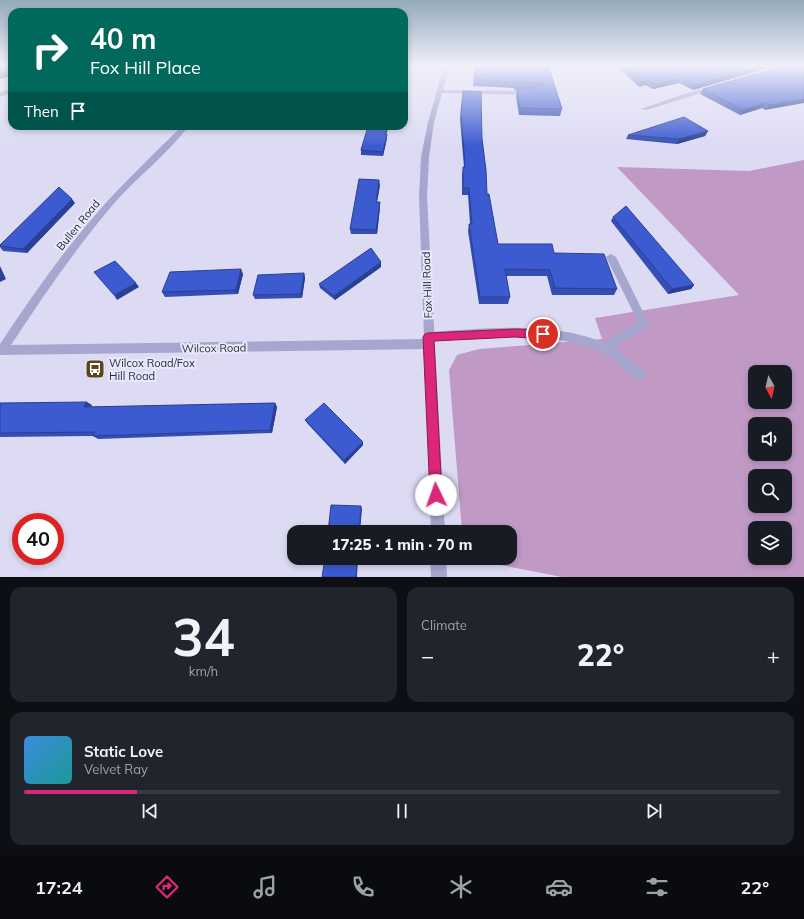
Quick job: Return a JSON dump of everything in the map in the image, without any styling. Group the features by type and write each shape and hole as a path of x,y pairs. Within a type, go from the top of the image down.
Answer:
{"street":[{"path":"440,92 521,94 538,92"},
{"name":"Fox Hill Road","path":"438,525 423,196 426,150 431,122 440,92"},
{"path":"644,109 698,92"},
{"name":"Bullen Road","path":"1,350 51,277 85,233 115,198 182,130"},
{"path":"607,350 618,339 644,324 612,257"},
{"name":"Wilcox Road","path":"1,350 205,348 429,340 515,333 557,335 582,340 607,350 640,374"},
{"path":"438,565 439,577"}],"shaded area":[{"path":"804,160 804,577 562,577 500,565 517,565 517,525 461,525 449,370 457,355 479,349 602,339 595,318 739,295 617,167 749,171"}],"building":[{"path":"463,92 481,92 482,139 487,194 489,194 498,244 552,244 554,253 604,254 617,289 555,288 550,270 505,269 510,297 480,297 469,224 472,224 469,188 463,188 463,167 465,167 461,112"},
{"path":"517,92 557,92 562,109 520,108"},
{"path":"709,92 804,92 804,99 769,105 765,103 743,110"},
{"path":"684,117 708,131 679,139 628,135"},
{"path":"367,130 386,130 383,152 361,150"},
{"path":"359,179 379,180 376,202 380,202 376,230 350,229"},
{"path":"59,187 72,199 23,249 0,246 0,245"},
{"path":"626,206 694,285 672,289 613,217"},
{"path":"371,248 381,262 334,296 319,284"},
{"path":"115,261 136,283 114,295 94,272"},
{"path":"241,269 236,290 162,292 170,272"},
{"path":"304,273 301,294 253,295 258,275"},
{"path":"87,402 84,407 275,403 270,430 93,436 95,432 0,433 0,403"},
{"path":"324,403 363,442 344,460 305,420"},
{"path":"331,505 361,506 360,525 329,525"},
{"path":"324,565 357,565 356,577 322,577"}],"place":[{"name":"Wilcox Road/Fox Hill Road","path":"95,369"}],"route":[{"path":"436,495 428,337 515,333 543,334"}]}
